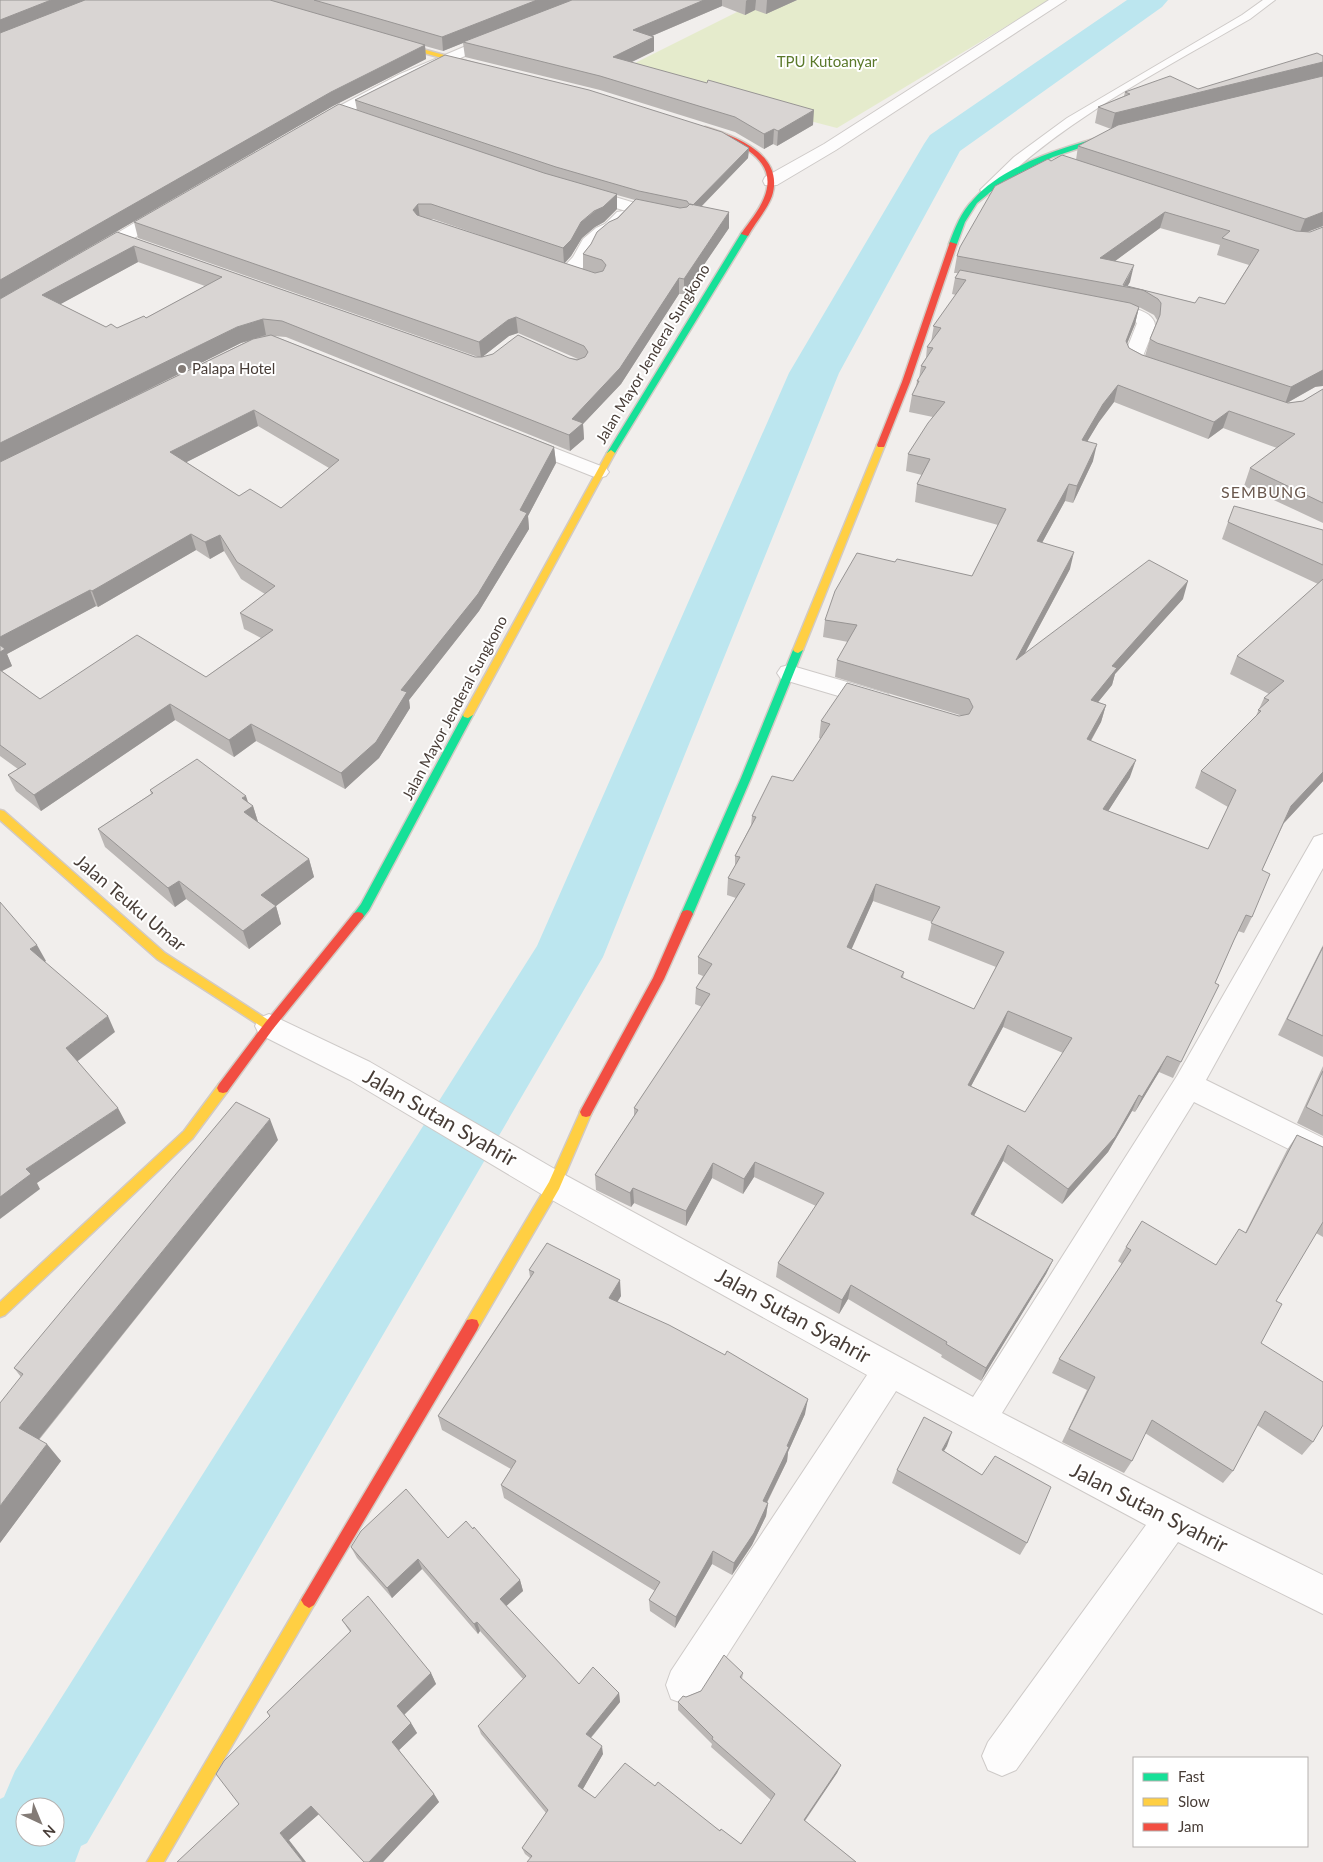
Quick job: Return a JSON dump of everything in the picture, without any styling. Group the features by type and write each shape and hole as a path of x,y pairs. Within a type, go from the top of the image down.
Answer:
{"street":[{"path":"692,125 728,138 755,152 763,159 771,182 830,147 1059,0"},
{"path":"305,131 339,111 444,58 508,32"},
{"path":"379,38 444,58 491,69"},
{"path":"339,111 356,116"},
{"path":"155,1862 547,1180 658,979 790,673 906,382 950,279 955,237 967,211 986,190 1043,159 1098,139 1135,129"},
{"path":"1043,159 1069,167"},
{"name":"Jalan Mayor Jenderal Sungkono","path":"0,1311 188,1135 269,1026 365,907 599,472 762,207 768,196 771,182"},
{"path":"563,187 632,207 680,217"},
{"path":"78,264 177,205"},
{"path":"589,279 561,270 580,259 589,243 602,232 611,228 632,207"},
{"path":"119,239 145,248"},
{"path":"1082,304 1131,313 1146,321 1147,329 1134,349 1133,359 1145,366 1179,377"},
{"path":"507,435 599,472"},
{"path":"790,673 900,707"},
{"name":"Jalan Teuku Umar","path":"0,814 161,956 269,1026"},
{"path":"979,1419 1188,1085 1323,844"},
{"name":"Jalan Sutan Syahrir","path":"269,1026 391,1088 547,1180 979,1419 1172,1520 1323,1595"},
{"path":"1188,1085 1323,1153"},
{"path":"685,1685 890,1370"},
{"path":"1002,1756 1172,1520"}],"lane":[{"path":"986,190 1003,172 1047,135 1246,17 1270,0"}],"green space":[{"name":"TPU Kutoanyar","path":"761,0 1050,0 837,128 619,71"}],"building":[{"path":"0,0 51,0 0,20"},
{"path":"85,0 270,0 425,45 331,92 0,280 0,33"},
{"path":"314,0 537,0 442,37"},
{"path":"572,0 704,0 633,30 654,37 613,57 707,83 708,80 814,110 778,131 774,129 764,134 735,117 600,76 463,42"},
{"path":"1317,53 1323,56 1323,62 1115,113 1098,107 1130,94 1125,92 1170,76 1198,89"},
{"path":"445,55 589,90 722,132 749,148 693,205 687,201 639,191 556,167 355,100"},
{"path":"1323,76 1323,212 1305,219 1078,146 1118,125"},
{"path":"339,104 544,173 617,194 603,207 594,211 581,222 571,240 563,248 431,204 418,204 413,210 417,215 595,273 603,271 606,265 602,260 583,254 597,232 609,222 618,218 636,199 680,208 687,207 690,204 729,212 684,279 679,278 620,368 572,419 583,423 569,435 282,321 263,319 237,327 0,443 0,299 117,232 475,357 493,354 518,335 577,360 585,357 588,352 584,346 516,317 508,320 479,342 134,222","holes":["134,246 222,277 146,318 144,316 117,328 111,324 106,327 42,295"]},
{"path":"1062,155 1296,231 1310,232 1323,227 1323,370 1291,387 1157,343 1150,339 1160,315 1161,303 1143,290 957,256 960,247 995,186 1048,159 1051,161","holes":["1165,212 1230,231 1222,238 1259,250 1225,304 1199,297 1195,303 1123,285 1134,265 1100,258"]},
{"path":"960,270 1130,303 1139,307 1126,341 1129,348 1142,355 1288,403 1303,401 1323,389 1323,503 1250,468 1295,434 1229,411 1214,422 1118,385 1103,404 1082,440 1097,444 1077,486 1069,484 1037,541 1074,552 1016,660 1149,560 1188,581 1112,666 1117,668 1091,700 1106,705 1087,739 1136,760 1103,809 1208,849 1236,790 1201,771 1261,711 1258,710 1269,700 1264,698 1284,681 1237,656 1323,579 1323,772 1291,806 1262,870 1270,874 1252,917 1246,915 1215,983 1219,985 1181,1062 1167,1056 1142,1097 1139,1095 1115,1137 1068,1189 1008,1145 971,1214 1053,1260 986,1368 946,1344 947,1342 851,1285 842,1300 778,1263 824,1193 755,1162 744,1179 713,1163 686,1211 633,1188 630,1193 595,1175 638,1110 634,1108 710,994 696,988 712,964 698,957 745,884 728,878 740,857 735,856 756,817 752,816 772,776 793,781 830,724 821,721 847,683 959,716 969,714 973,707 969,699 837,660 857,625 825,620 835,591 857,553 895,562 897,559 972,576 1006,509 917,484 930,459 908,454 928,423 945,402 912,395 919,381 917,381 926,367 921,366 933,348 927,347 941,328 933,326 966,280 955,278","holes":["876,884 940,907 931,923 1004,952 974,1009 901,977 904,972 847,947","1008,1011 1072,1038 1025,1112 968,1085"]},
{"path":"271,335 554,447 520,510 527,513 478,594 401,690 407,692 376,742 341,773 251,724 229,740 170,704 34,795 8,775 26,764 0,745 0,670 40,699 137,635 206,677 273,630 240,613 275,586 237,562 220,535 205,542 191,534 92,591 90,590 0,637 0,462 253,339","holes":["254,410 339,460 281,508 250,489 239,496 170,452"]},
{"path":"1234,506 1323,530 1323,565 1228,522"},
{"path":"0,645 5,649 0,652"},
{"path":"197,759 246,796 242,798 253,806 244,812 309,859 261,895 276,906 243,931 179,881 168,888 98,829 153,793 150,790"},
{"path":"0,902 37,945 30,949 108,1016 66,1048 118,1108 26,1169 31,1174 0,1197"},
{"path":"1323,947 1323,1036 1287,1019"},
{"path":"1323,1071 1323,1116 1306,1107"},
{"path":"236,1102 270,1119 19,1428 47,1444 0,1506 0,1403 23,1374 14,1368"},
{"path":"1297,1135 1323,1147 1323,1222 1276,1301 1282,1304 1261,1343 1323,1382 1323,1425 1313,1442 1265,1411 1233,1471 1152,1420 1132,1461 1069,1429 1095,1377 1059,1359 1131,1250 1126,1247 1142,1221 1216,1265 1239,1229 1246,1233"},
{"path":"547,1243 620,1280 609,1298 669,1325 725,1355 727,1351 808,1399 787,1446 789,1447 763,1501 768,1503 754,1533 734,1563 713,1551 676,1617 649,1600 660,1582 501,1485 516,1461 438,1416 534,1272 529,1270"},
{"path":"924,1417 952,1432 942,1450 982,1475 995,1456 1051,1487 1027,1543 897,1470"},
{"path":"406,1489 448,1538 466,1521 473,1529 474,1527 520,1580 500,1599 579,1684 593,1667 619,1693 586,1734 602,1746 578,1786 595,1798 625,1763 655,1786 658,1782 720,1831 721,1829 741,1844 775,1794 712,1739 713,1737 678,1702 683,1696 686,1697 701,1691 724,1655 743,1673 740,1677 841,1765 804,1820 856,1862 527,1862 532,1856 522,1848 548,1810 478,1726 526,1676 477,1622 474,1624 418,1559 387,1588 351,1547 361,1531"},
{"path":"368,1596 431,1673 397,1706 411,1723 392,1742 434,1794 369,1862 364,1862 311,1806 280,1833 303,1862 177,1862 239,1804 216,1774 224,1761 270,1716 267,1712 351,1631 342,1620"}],"waterway":[{"path":"57,1797 568,957 814,373 944,144 1150,0"},
{"path":"18,1862 27,1847"}],"traffic: fast":[{"path":"953,244 958,229 975,201 1002,180 1051,156 1121,133"},
{"path":"611,453 745,234"},
{"path":"687,914 746,778 798,650"},
{"path":"358,916 365,907 468,715"}],"traffic: slow":[{"path":"390,42 478,66"},
{"path":"798,650 881,445"},
{"path":"468,715 611,453"},
{"path":"0,814 161,956 269,1026"},
{"path":"0,1311 188,1135 223,1088"},
{"path":"472,1325 554,1185 586,1112"},
{"path":"155,1862 309,1600"}],"traffic: jam":[{"path":"705,129 729,138 754,151 769,170 771,183 768,197 745,234"},
{"path":"881,445 906,382 953,244"},
{"path":"586,1112 658,979 687,914"},
{"path":"223,1088 269,1026 358,916"},
{"path":"309,1600 472,1325"}],"place":[{"name":"Palapa Hotel","path":"182,369"}],"district":[{"name":"SEMBUNG","path":"1264,492"}]}
